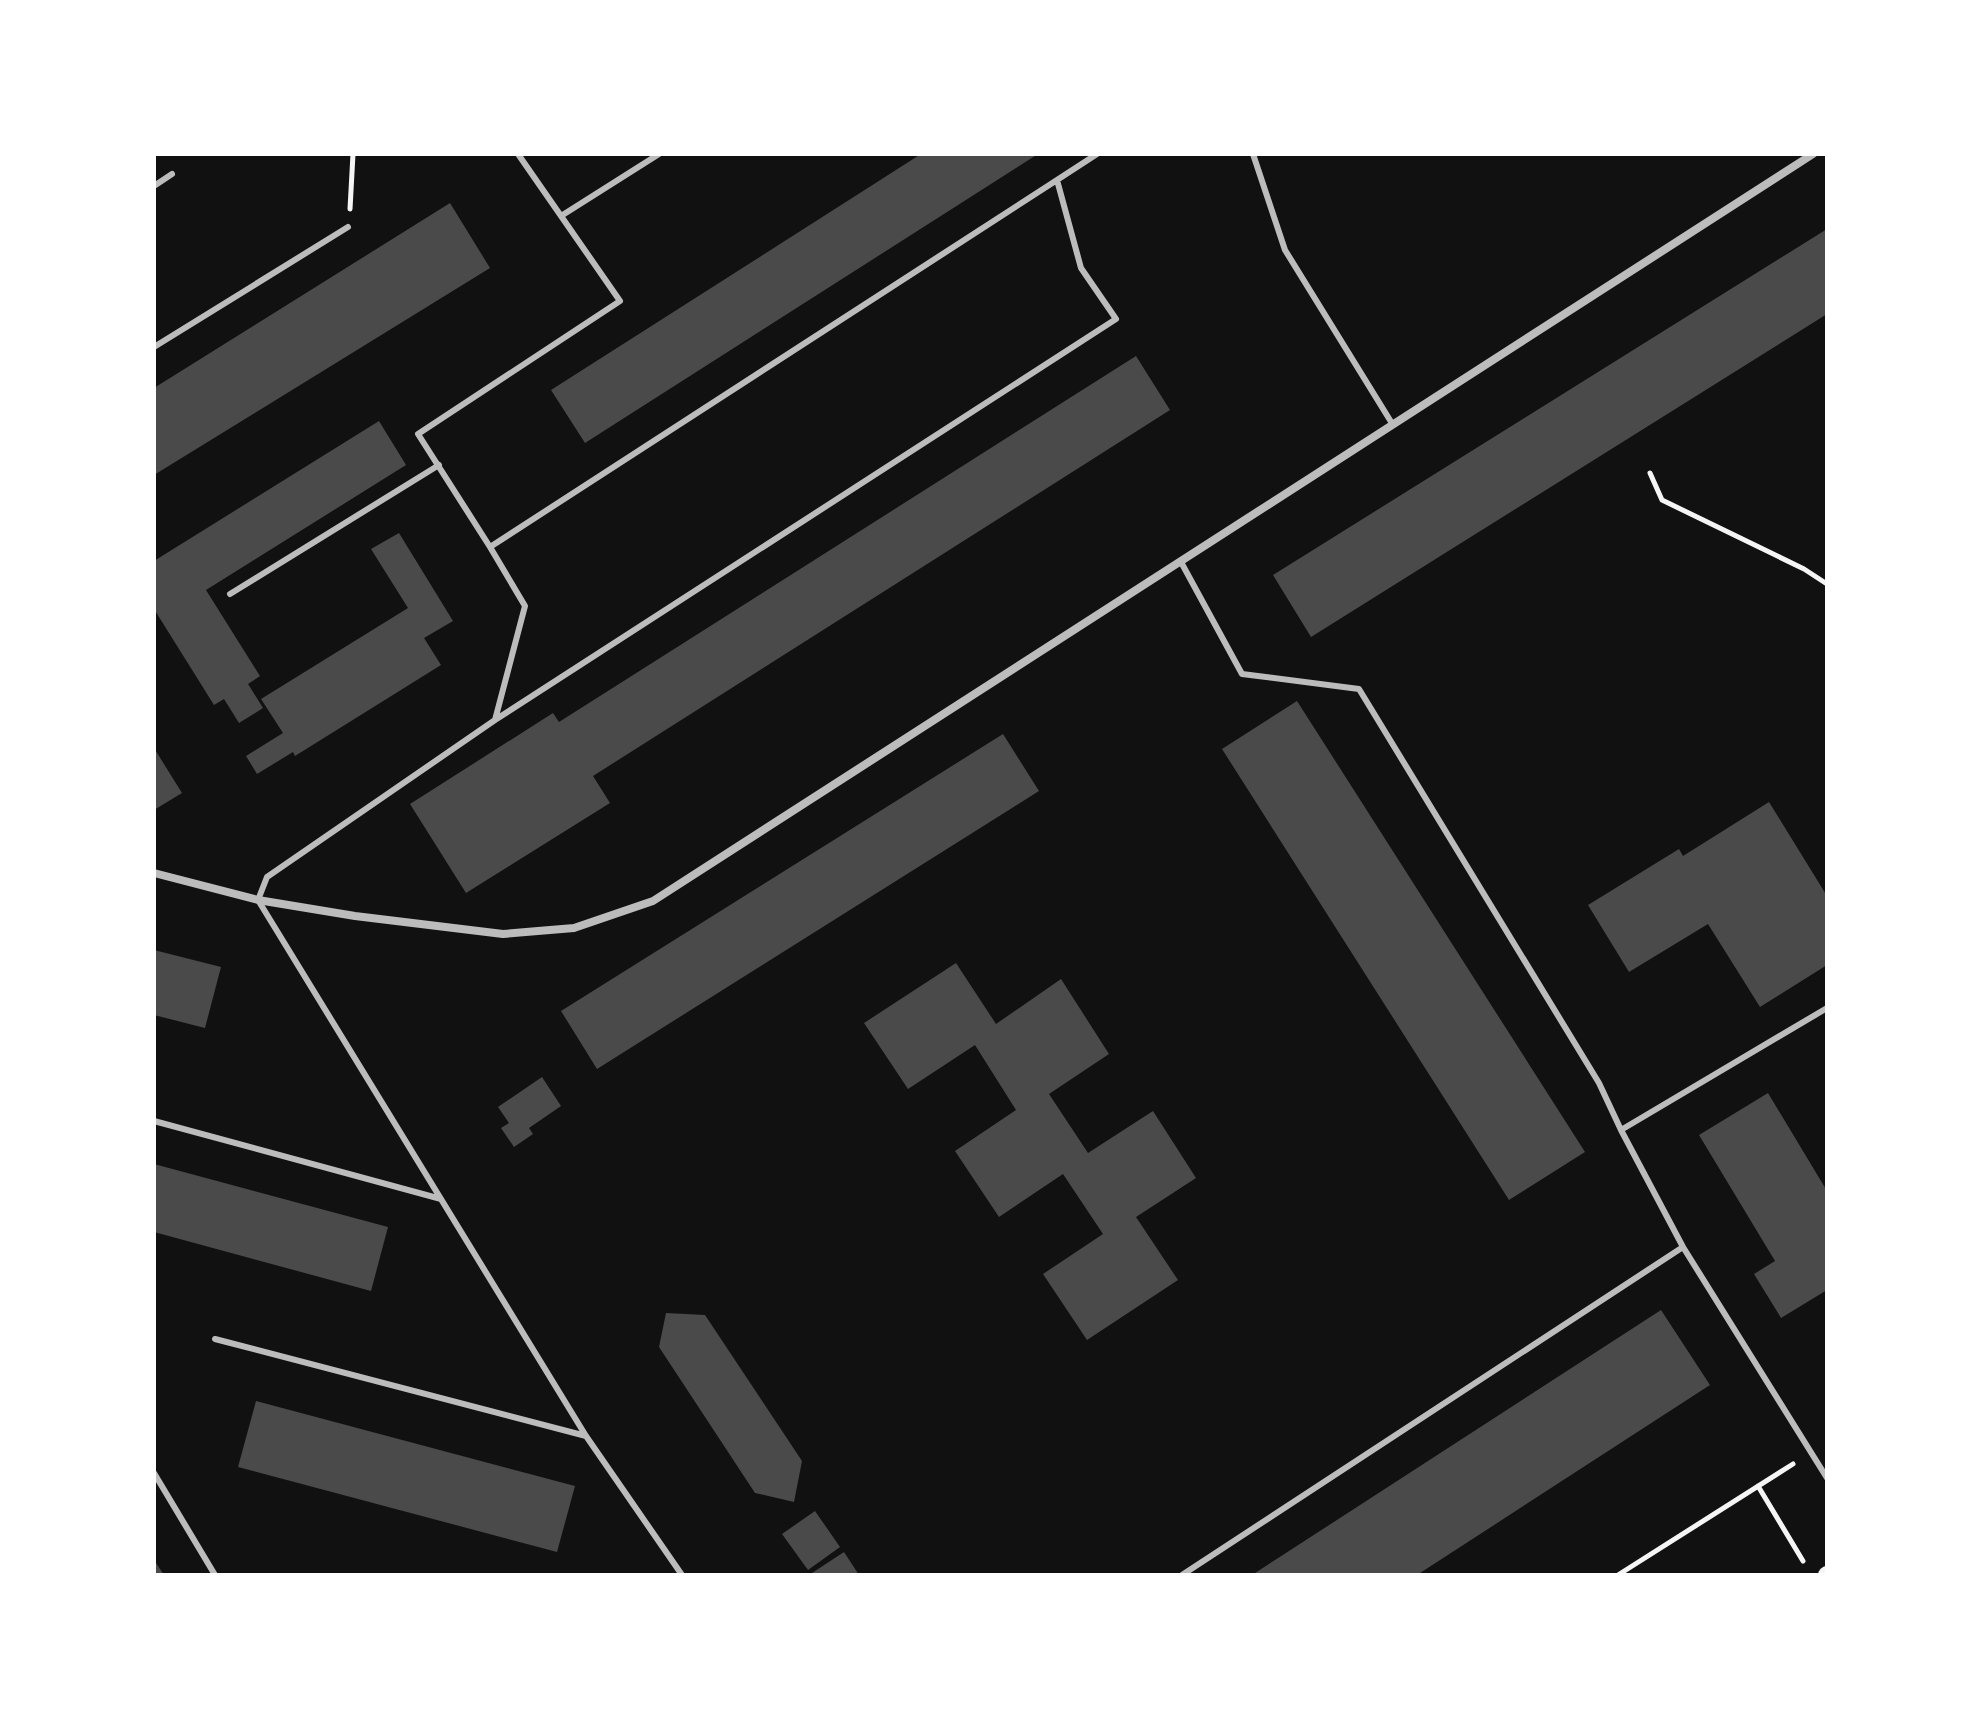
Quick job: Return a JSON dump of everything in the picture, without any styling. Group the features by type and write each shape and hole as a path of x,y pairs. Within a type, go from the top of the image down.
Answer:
{"street":[{"path":"154,873 258,900 355,916 503,934 574,928 653,901 1813,154"}],"lane":[{"path":"495,720 525,606 418,434 620,301 518,154"},
{"path":"561,216 659,154"},
{"path":"490,547 1097,154"},
{"path":"1253,154 1285,250 1393,425"},
{"path":"154,186 172,174"},
{"path":"682,1575 586,1436 258,900 267,877 495,720 1116,319 1081,268 1057,180"},
{"path":"154,347 348,227"},
{"path":"230,594 439,465"},
{"path":"1181,562 1242,674 1359,689 1599,1083 1683,1247 1827,1478"},
{"path":"1621,1130 1827,1008"},
{"path":"154,1121 441,1199"},
{"path":"1182,1575 1683,1247"},
{"path":"215,1339 586,1436"},
{"path":"154,1473 215,1575"}],"path":[{"path":"348,227 353,154"},
{"path":"1650,473 1662,500 1804,569 1827,584"},
{"path":"1618,1575 1811,1452"},
{"path":"1758,1486 1804,1562"}],"building":[{"path":"921,154 1038,154 585,443 551,390"},
{"path":"450,203 490,268 154,475 154,388"},
{"path":"1827,229 1827,314 1311,637 1273,575"},
{"path":"1136,356 1170,410 593,776 610,803 466,893 410,804 553,713 559,722"},
{"path":"379,421 406,465 206,590 260,676 248,684 263,708 239,723 224,699 214,705 154,609 154,561"},
{"path":"399,533 453,621 424,638 441,665 295,756 293,752 257,774 246,756 283,733 261,699 408,608 371,549"},
{"path":"1297,701 1585,1152 1509,1200 1222,749"},
{"path":"1003,734 1039,791 597,1069 561,1011"},
{"path":"154,748 182,793 154,810"},
{"path":"1769,802 1827,896 1827,965 1760,1007 1708,924 1629,972 1588,905 1679,849 1683,856"},
{"path":"154,950 221,967 205,1028 154,1015"},
{"path":"956,963 996,1024 1061,979 1109,1054 1049,1094 1088,1153 1153,1111 1196,1178 1136,1217 1178,1280 1087,1340 1043,1274 1103,1234 1063,1174 999,1217 955,1151 1016,1110 975,1045 908,1089 864,1023"},
{"path":"542,1077 561,1106 529,1128 533,1134 514,1147 501,1128 509,1123 498,1107"},
{"path":"1768,1093 1827,1191 1827,1290 1781,1318 1754,1274 1775,1261 1699,1135"},
{"path":"154,1164 388,1227 371,1291 154,1232"},
{"path":"1661,1310 1710,1385 1417,1575 1252,1575"},
{"path":"666,1313 705,1315 802,1461 794,1502 755,1493 659,1347"},
{"path":"256,1401 575,1486 557,1552 238,1467"},
{"path":"815,1511 840,1547 808,1570 782,1534"},
{"path":"844,1552 859,1575 809,1575"},
{"path":"154,1560 164,1575 154,1575"}]}
